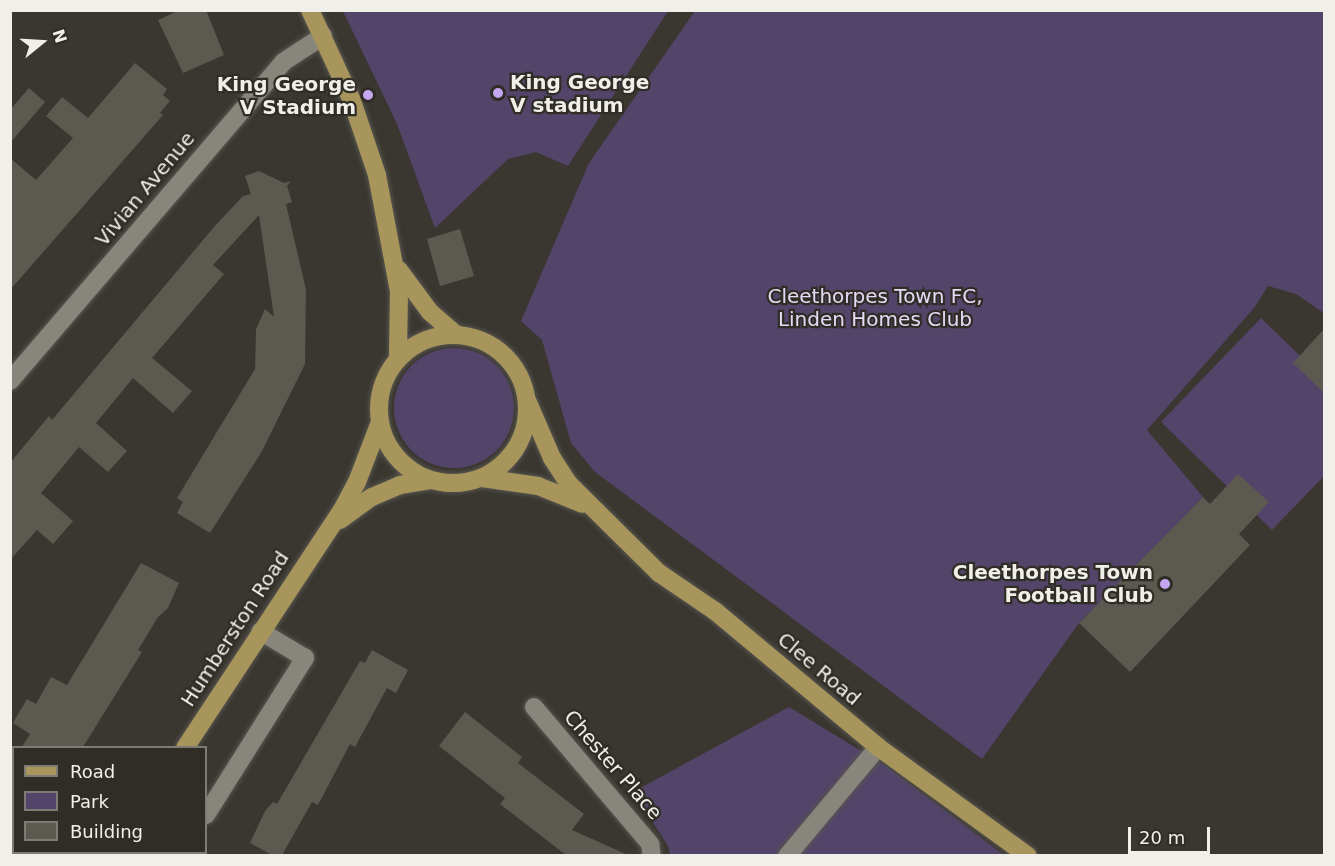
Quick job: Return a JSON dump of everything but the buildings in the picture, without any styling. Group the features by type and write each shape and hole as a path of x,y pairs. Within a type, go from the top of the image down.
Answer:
{"main road":[{"path":"310,10 352,101 377,175 392,258 402,325 398,358 386,377 380,399 380,422 397,458 431,480 465,483 482,478 502,465 518,446 526,424 527,400 522,379 511,361 495,346 475,337 454,334 434,337 398,358"},
{"path":"392,258 409,286 454,334"},
{"name":"Clee Road","path":"527,400 552,458 590,507 659,573 715,611 878,747 1028,855"},
{"name":"Humberston Road","path":"186,746 357,482 380,422"},
{"name":"Clee Road","path":"482,478 538,486 590,507"},
{"name":"Humberston Road","path":"323,535 372,497 400,485 431,480"}],"street":[{"name":"Vivian Avenue","path":"10,381 283,62 323,36"},
{"path":"207,813 304,658 260,631"},
{"name":"Chester Place","path":"534,707 650,844 652,855"},
{"path":"787,855 878,747"}],"green space":[{"name":"King George V stadium","path":"343,11 668,11 568,166 536,152 508,159 435,228 397,124"},
{"name":"Cleethorpes Town FC, Linden Homes Club","path":"695,11 1324,11 1324,313 1296,294 1268,286 1254,308 1147,430 1203,497 1079,623 982,759 595,472 571,443 542,340 521,321 589,163"},
{"path":"1261,318 1324,379 1324,476 1272,530 1161,422"},
{"path":"454,348 477,352 497,365 510,385 514,408 510,431 497,451 477,464 454,468 431,464 411,451 398,431 394,408 398,385 411,365 431,352"},
{"path":"789,707 886,766 1004,855 670,855 668,846 633,792"}],"place":[{"name":"King George V stadium","path":"498,93"},
{"name":"King George V Stadium","path":"368,95"},
{"name":"Cleethorpes Town Football Club","path":"1165,584"}]}
